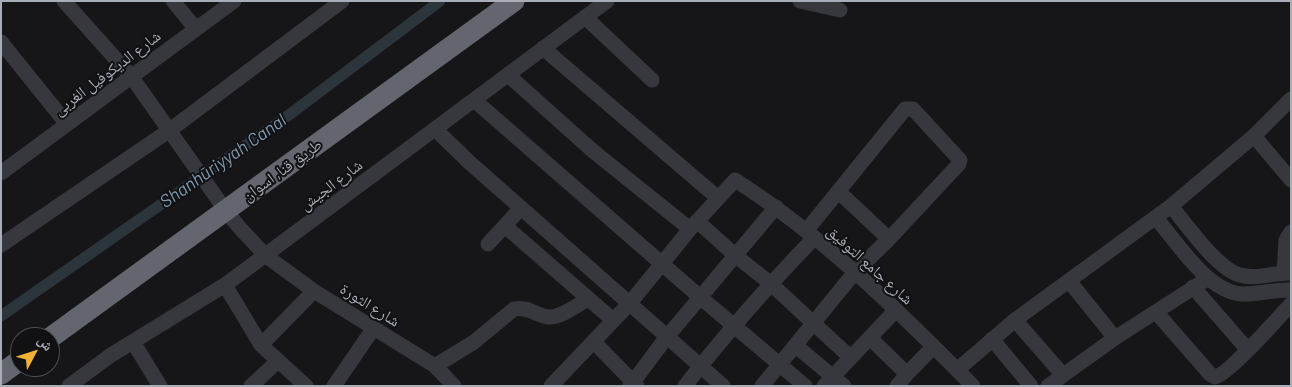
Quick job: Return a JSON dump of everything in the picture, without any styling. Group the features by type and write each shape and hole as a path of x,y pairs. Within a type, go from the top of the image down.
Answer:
{"highway":[{"name":"طريق قنا, اسوان","path":"60,331 233,219 514,1"}],"street":[{"name":"شارع الثورة","path":"64,1 134,80 233,219 266,256 314,291 435,366 454,386"},
{"path":"173,1 196,28"},
{"name":"شارع الديكوفيل الغربى","path":"1,173 67,124 134,80 196,28 234,1"},
{"path":"1,245 170,130 342,1"},
{"name":"شارع الجيش","path":"70,386 133,342 225,285 266,256 607,1"},
{"path":"800,1 840,10"},
{"path":"585,18 652,80"},
{"path":"1,42 67,124"},
{"path":"543,48 718,198 630,303 559,383"},
{"path":"508,75 593,151 770,283 850,357"},
{"path":"957,370 1015,320 1171,206 1254,136 1291,99"},
{"path":"474,100 805,386"},
{"path":"686,386 733,325 810,234 838,192 903,111 913,109 961,162 889,239 855,272 762,386"},
{"path":"435,129 469,162 722,386"},
{"path":"1254,136 1291,180"},
{"name":"شارع جامع التوفيق","path":"718,198 734,180 776,208 855,272 972,386"},
{"path":"838,192 889,239"},
{"path":"1171,206 1225,268 1240,275 1256,276 1287,273 1286,240 1291,232"},
{"path":"488,244 521,208"},
{"path":"594,342 633,384 666,338 776,208"},
{"path":"1156,218 1207,279 1222,289 1240,294 1281,289 1291,290"},
{"path":"505,226 613,320"},
{"path":"1048,386 1115,338 1207,279"},
{"path":"1069,281 1115,338"},
{"path":"225,285 261,345 306,386"},
{"path":"1194,287 1248,350"},
{"path":"261,345 314,291"},
{"path":"435,366 474,342 514,309 522,308 548,317 556,316 588,299"},
{"path":"1156,312 1212,376 1218,377 1248,350 1291,304"},
{"path":"828,381 895,311"},
{"path":"1015,320 1063,375"},
{"path":"334,386 373,329"},
{"path":"870,338 901,382 933,347"},
{"path":"992,339 1031,386"},
{"path":"133,342 160,386"},
{"path":"796,346 828,381 844,386"},
{"path":"251,386 278,361"}],"waterway":[{"name":"Shanhūriyyah Canal","path":"1,316 289,115 440,1"}]}
